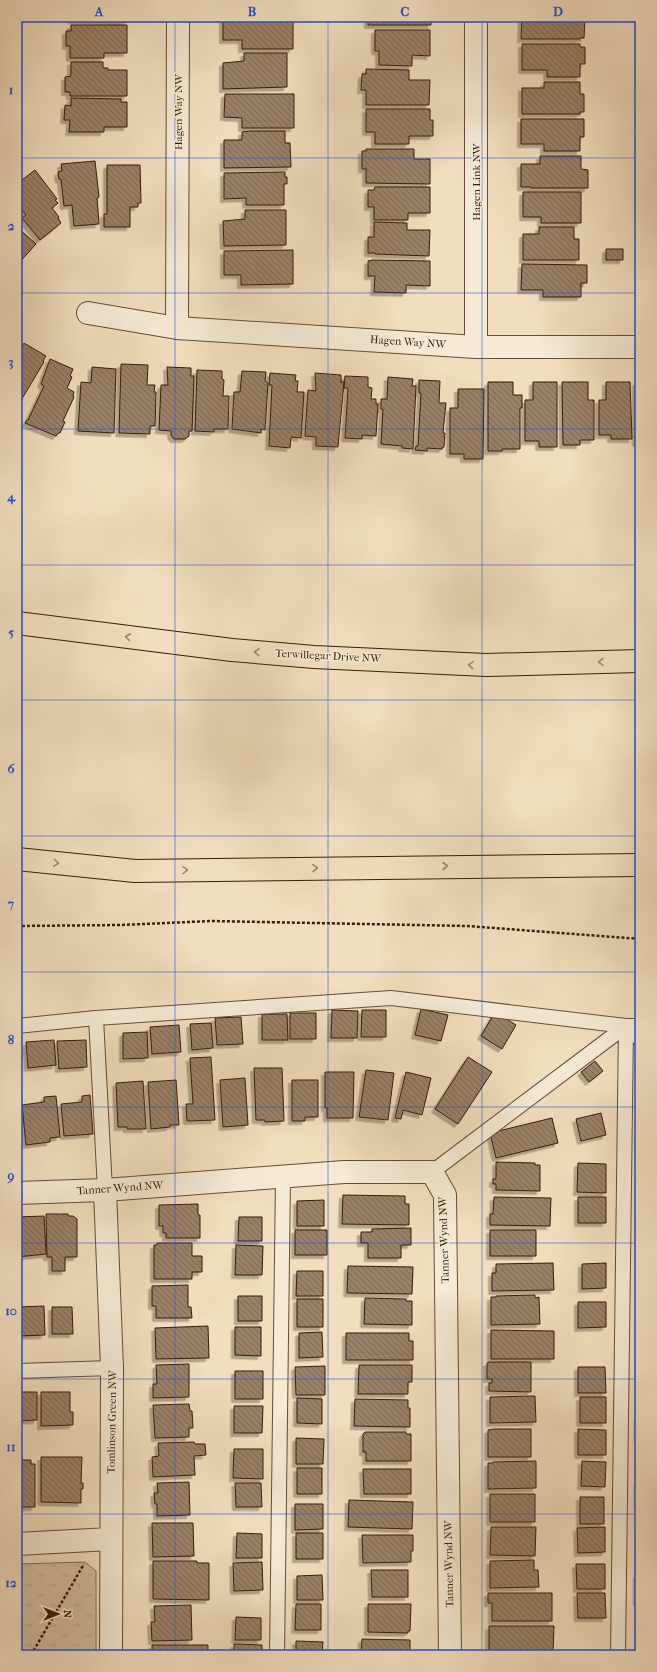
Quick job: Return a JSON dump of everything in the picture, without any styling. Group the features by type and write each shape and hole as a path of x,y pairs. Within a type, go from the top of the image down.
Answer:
{"main road":[{"name":"Terwillegar Drive NW","path":"17,624 232,650 314,657 486,666 640,661"},
{"path":"17,859 135,871 640,865"}],"street":[{"name":"Hagen Way NW","path":"177,328 178,17"},
{"name":"Hagen Link NW","path":"476,17 476,347"},
{"name":"Hagen Way NW","path":"88,313 177,328 476,347 640,347"},
{"name":"Tanner Wynd NW","path":"17,1194 105,1190 344,1172 432,1172 445,1195 450,1655"},
{"name":"Tomlinson Green NW","path":"105,1190 112,1368 110,1655"},
{"path":"17,1544 110,1539"}],"lane":[{"path":"17,1026 96,1018 390,998 633,1026"},
{"path":"96,1018 105,1190"},
{"path":"633,1026 640,1039"},
{"path":"432,1172 633,1026"},
{"path":"618,1655 633,1026"},
{"path":"277,1655 283,1177"},
{"path":"17,1371 112,1368"}],"path":[{"path":"17,926 121,925 211,921 468,926 640,939"},
{"path":"31,1655 85,1562"}],"green space":[{"path":"85,1562 96,1571 96,1655 17,1655 17,1564"}],"building":[{"path":"65,17 128,17 127,22 71,20 71,18"},
{"path":"223,17 293,17 293,49 242,49 242,40 223,40"},
{"path":"368,17 431,17 431,25 368,25"},
{"path":"522,17 580,17 580,19 585,19 584,38 521,39"},
{"path":"71,25 127,25 127,53 104,53 104,58 70,58 70,46 66,46 66,31 71,31"},
{"path":"375,30 430,30 430,56 412,55 412,66 379,65 379,51 375,51"},
{"path":"522,44 580,44 580,47 585,47 585,64 580,64 580,77 547,77 547,70 522,70"},
{"path":"244,53 287,53 287,87 223,89 223,63 244,61"},
{"path":"71,62 103,62 103,68 108,68 108,70 127,70 127,96 70,96 70,92 65,92 65,77 71,76"},
{"path":"366,69 409,70 409,80 430,80 429,105 366,105 366,90 361,90 362,74 366,74"},
{"path":"544,82 580,82 580,94 584,94 584,112 580,112 580,114 522,114 522,88 544,88"},
{"path":"225,94 294,94 294,128 242,128 242,118 224,117"},
{"path":"71,98 121,99 121,102 127,102 127,127 104,127 104,132 69,132 70,120 64,120 65,105 71,106"},
{"path":"366,109 430,109 430,120 433,120 433,136 409,136 409,144 375,144 375,132 366,132"},
{"path":"521,119 584,119 584,137 580,137 580,151 544,151 544,144 521,144"},
{"path":"285,131 285,143 290,143 291,167 224,168 224,140 242,140 242,132"},
{"path":"366,149 414,149 414,159 430,159 430,184 366,183 366,169 362,169 362,151 366,151"},
{"path":"540,156 581,156 581,169 588,170 588,188 521,187 521,164 540,164"},
{"path":"95,161 99,197 97,198 99,224 74,226 72,205 64,206 61,179 59,179 58,172 62,171 61,164"},
{"path":"107,165 140,165 141,203 138,203 138,207 130,207 130,227 104,227 104,214 107,214"},
{"path":"35,170 57,199 55,200 58,203 52,208 59,217 58,218 61,223 40,240 22,218 26,215 17,204 17,184"},
{"path":"285,172 287,184 284,184 284,205 246,205 246,198 224,199 224,173"},
{"path":"375,187 430,187 430,213 408,213 408,220 374,220 374,207 368,207 368,190 374,190"},
{"path":"523,192 581,192 581,223 541,223 541,217 523,217"},
{"path":"245,210 286,210 286,245 224,246 223,221 245,219"},
{"path":"374,222 407,223 407,230 430,230 429,256 368,253 368,237 374,237"},
{"path":"17,227 36,244 17,265"},
{"path":"539,227 574,227 574,239 579,239 579,260 523,260 523,234 539,234"},
{"path":"606,249 623,249 623,260 606,260"},
{"path":"293,250 293,284 241,285 241,275 224,275 224,251"},
{"path":"368,261 430,261 430,286 406,285 406,293 374,292 375,276 368,276"},
{"path":"522,264 587,265 587,283 581,283 581,297 543,297 543,290 521,290"},
{"path":"24,343 46,356 43,361 44,362 17,407 17,354"},
{"path":"50,359 73,369 70,376 72,377 67,388 74,392 74,397 63,421 65,422 60,433 56,436 25,423 28,420 44,386 41,384"},
{"path":"121,364 148,365 147,385 155,385 154,392 156,392 155,426 150,426 150,434 119,433"},
{"path":"92,367 116,369 114,433 78,431 81,382 91,383"},
{"path":"167,367 191,368 191,376 194,376 192,431 189,431 189,436 185,439 174,439 171,435 171,431 159,430 161,385 168,385"},
{"path":"197,370 222,371 222,379 224,380 223,396 229,396 228,429 214,429 214,432 195,431"},
{"path":"242,371 266,372 265,381 268,383 265,430 261,429 261,433 232,429 234,392 240,392"},
{"path":"270,373 296,375 295,381 298,381 297,392 304,392 301,438 291,437 290,448 269,446 272,385 269,385"},
{"path":"315,373 341,375 341,382 344,382 338,447 316,446 316,437 305,436 308,390 316,391"},
{"path":"345,376 368,377 368,387 372,388 371,399 376,399 376,404 378,404 376,436 362,435 362,439 345,438 348,388 344,388"},
{"path":"388,377 413,379 412,386 416,386 413,449 402,448 402,446 381,444 383,409 381,409 381,399 387,399"},
{"path":"419,380 440,381 439,403 446,403 443,433 445,433 444,447 442,449 427,448 427,451 415,450 416,446 418,446 421,393 419,393"},
{"path":"488,382 513,382 513,395 522,395 522,408 520,408 520,449 488,451"},
{"path":"533,382 557,382 557,447 539,447 539,441 525,441 525,400 533,400"},
{"path":"562,382 588,382 588,400 594,400 594,440 580,440 580,445 563,445"},
{"path":"606,382 630,382 632,439 611,439 611,435 599,435 599,400 606,400"},
{"path":"636,382 640,382 640,443 636,442"},
{"path":"458,389 484,389 483,459 464,459 464,454 450,454 450,408 458,408"},
{"path":"421,1009 448,1015 441,1041 415,1035"},
{"path":"332,1010 358,1011 357,1038 331,1038"},
{"path":"362,1010 386,1010 386,1037 361,1037"},
{"path":"495,1012 516,1025 502,1049 481,1036"},
{"path":"290,1013 316,1013 316,1039 290,1039"},
{"path":"262,1014 287,1014 288,1040 262,1040"},
{"path":"241,1017 243,1044 217,1045 215,1018"},
{"path":"211,1023 213,1048 192,1050 190,1024"},
{"path":"179,1025 181,1052 152,1054 150,1027"},
{"path":"147,1032 148,1058 123,1059 123,1033"},
{"path":"54,1040 56,1065 28,1068 26,1042"},
{"path":"86,1040 87,1067 59,1069 57,1041"},
{"path":"211,1057 215,1120 187,1121 186,1104 193,1104 190,1058"},
{"path":"468,1057 492,1072 458,1124 435,1109"},
{"path":"595,1061 603,1071 589,1082 581,1072"},
{"path":"254,1068 282,1068 284,1121 265,1122 265,1120 256,1120"},
{"path":"366,1070 394,1073 388,1120 359,1117"},
{"path":"325,1072 354,1072 353,1118 327,1118 327,1108 325,1108"},
{"path":"406,1072 431,1078 422,1115 403,1110 401,1119 395,1118"},
{"path":"245,1078 248,1125 223,1127 220,1080"},
{"path":"176,1080 179,1125 170,1125 170,1127 151,1129 148,1082"},
{"path":"292,1080 318,1080 318,1117 305,1117 305,1121 292,1121"},
{"path":"143,1081 146,1129 127,1129 127,1127 118,1127 116,1083"},
{"path":"90,1095 93,1134 64,1136 61,1104 82,1102 82,1096"},
{"path":"56,1096 60,1137 50,1138 50,1142 26,1145 22,1105 44,1102 44,1097"},
{"path":"18,1104 20,1144 17,1144"},
{"path":"601,1113 606,1135 581,1141 576,1119"},
{"path":"552,1118 558,1143 496,1158 490,1133"},
{"path":"496,1162 535,1163 535,1165 540,1165 540,1191 496,1190 496,1184 493,1184 493,1179 496,1179"},
{"path":"578,1163 606,1164 606,1193 577,1192"},
{"path":"343,1195 405,1196 405,1204 409,1204 409,1225 342,1224"},
{"path":"494,1197 551,1198 550,1226 490,1225 490,1214 493,1214"},
{"path":"578,1197 606,1197 606,1223 578,1223"},
{"path":"324,1200 324,1226 297,1226 297,1201"},
{"path":"198,1204 198,1215 200,1215 200,1238 166,1238 166,1233 163,1233 163,1226 159,1226 159,1205"},
{"path":"46,1214 68,1214 68,1216 73,1216 77,1219 77,1257 65,1257 65,1271 52,1271 52,1257 47,1257"},
{"path":"44,1216 46,1254 17,1257 17,1217"},
{"path":"239,1217 262,1217 262,1241 238,1241"},
{"path":"411,1228 411,1245 401,1245 401,1258 368,1258 368,1243 361,1243 361,1232 372,1232 372,1229"},
{"path":"295,1230 327,1230 327,1255 295,1255"},
{"path":"490,1230 536,1230 536,1256 490,1256"},
{"path":"157,1243 192,1243 192,1256 202,1256 202,1272 192,1272 192,1279 154,1279 154,1245 157,1245"},
{"path":"236,1245 263,1246 262,1275 235,1275"},
{"path":"553,1263 554,1290 492,1291 492,1273 496,1273 496,1264"},
{"path":"606,1263 606,1288 582,1289 582,1264"},
{"path":"348,1266 413,1267 412,1294 347,1293"},
{"path":"297,1271 323,1271 323,1296 296,1296"},
{"path":"188,1285 188,1307 191,1307 192,1318 156,1318 156,1306 152,1306 152,1286"},
{"path":"535,1295 535,1298 539,1297 540,1324 491,1325 491,1297"},
{"path":"238,1296 262,1296 262,1321 238,1321"},
{"path":"365,1298 406,1299 406,1301 412,1301 412,1325 364,1324"},
{"path":"297,1299 323,1299 323,1327 297,1327"},
{"path":"578,1302 606,1302 606,1327 578,1328"},
{"path":"44,1306 45,1335 19,1336 18,1307"},
{"path":"52,1307 72,1307 73,1334 52,1334"},
{"path":"208,1326 209,1358 156,1359 155,1328"},
{"path":"235,1327 261,1327 261,1356 235,1355"},
{"path":"491,1330 554,1331 554,1359 491,1359"},
{"path":"322,1332 323,1357 299,1358 299,1333"},
{"path":"346,1333 409,1333 409,1341 413,1341 413,1360 346,1360"},
{"path":"531,1362 531,1392 489,1391 489,1383 492,1383 492,1379 487,1379 487,1363"},
{"path":"189,1364 189,1397 153,1398 153,1384 157,1384 156,1365"},
{"path":"359,1365 412,1365 412,1382 408,1382 408,1394 358,1394"},
{"path":"325,1366 325,1395 296,1395 295,1367"},
{"path":"578,1367 605,1367 606,1393 578,1393"},
{"path":"235,1371 263,1371 263,1399 235,1399"},
{"path":"17,1392 37,1392 37,1420 17,1421"},
{"path":"41,1392 70,1392 70,1412 73,1412 73,1425 41,1426"},
{"path":"535,1396 536,1422 490,1423 490,1397"},
{"path":"580,1397 606,1397 606,1423 580,1423"},
{"path":"297,1398 322,1399 322,1424 297,1423"},
{"path":"355,1399 408,1400 408,1408 410,1408 410,1427 354,1426"},
{"path":"189,1404 190,1411 192,1411 193,1428 189,1428 189,1437 155,1438 153,1405"},
{"path":"234,1406 263,1406 262,1433 234,1433"},
{"path":"638,1415 640,1415 640,1439 638,1439"},
{"path":"531,1429 531,1457 488,1457 488,1430"},
{"path":"578,1429 606,1430 606,1455 578,1455"},
{"path":"365,1432 406,1432 406,1434 411,1434 411,1461 366,1461 366,1452 363,1452 363,1434"},
{"path":"296,1438 324,1439 323,1464 296,1464"},
{"path":"194,1442 195,1444 205,1444 206,1455 194,1456 195,1475 153,1477 152,1457 159,1456 158,1443"},
{"path":"234,1449 263,1449 263,1479 233,1478"},
{"path":"41,1457 82,1457 81,1483 83,1483 83,1489 81,1489 81,1503 41,1502"},
{"path":"17,1460 31,1460 31,1464 35,1464 35,1507 17,1507"},
{"path":"536,1461 536,1488 488,1489 488,1463"},
{"path":"582,1461 606,1462 605,1487 581,1486"},
{"path":"297,1468 322,1468 322,1494 297,1494"},
{"path":"363,1469 411,1469 411,1494 364,1494"},
{"path":"638,1480 640,1480 640,1506 638,1506"},
{"path":"189,1482 190,1515 157,1516 157,1504 155,1504 154,1493 158,1493 157,1483"},
{"path":"235,1483 261,1483 262,1507 236,1507"},
{"path":"490,1494 535,1494 535,1522 490,1522"},
{"path":"580,1497 604,1497 604,1524 580,1524"},
{"path":"349,1500 413,1502 412,1529 348,1527"},
{"path":"295,1504 323,1504 323,1529 295,1530"},
{"path":"152,1523 193,1523 194,1556 153,1557"},
{"path":"491,1527 536,1527 535,1556 490,1555"},
{"path":"605,1527 605,1552 578,1553 577,1528"},
{"path":"237,1533 262,1534 262,1558 236,1558"},
{"path":"296,1533 323,1533 323,1559 296,1559"},
{"path":"362,1535 413,1535 411,1562 363,1563"},
{"path":"534,1560 534,1570 538,1570 539,1587 490,1588 490,1561"},
{"path":"153,1561 197,1561 197,1563 209,1563 209,1600 153,1599"},
{"path":"262,1562 263,1590 234,1591 233,1563"},
{"path":"576,1564 605,1564 605,1589 577,1589"},
{"path":"371,1570 408,1570 408,1597 372,1597"},
{"path":"637,1574 640,1574 640,1602 637,1602"},
{"path":"322,1575 323,1600 297,1600 297,1576"},
{"path":"488,1593 552,1593 552,1621 492,1621 492,1603 488,1603"},
{"path":"577,1593 605,1593 606,1618 578,1618"},
{"path":"296,1604 321,1604 321,1630 295,1630"},
{"path":"368,1604 411,1604 410,1631 408,1631 408,1633 368,1632"},
{"path":"191,1605 192,1640 152,1641 151,1622 155,1622 154,1606"},
{"path":"236,1617 261,1618 261,1640 235,1640"},
{"path":"489,1626 554,1626 553,1653 489,1653"},
{"path":"362,1639 410,1640 410,1655 361,1655"},
{"path":"296,1641 323,1642 322,1655 296,1655"},
{"path":"234,1644 262,1645 262,1655 234,1655"},
{"path":"152,1645 208,1645 208,1655 152,1655"}]}
